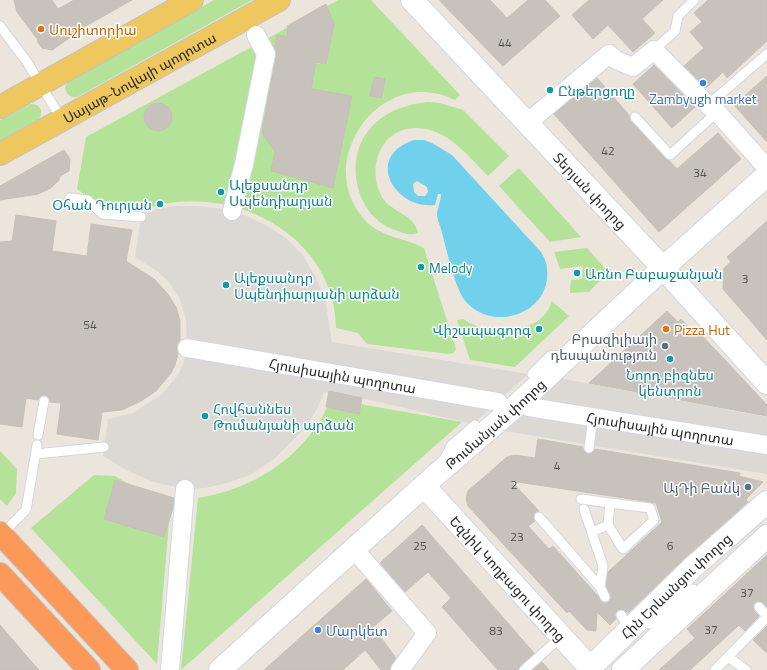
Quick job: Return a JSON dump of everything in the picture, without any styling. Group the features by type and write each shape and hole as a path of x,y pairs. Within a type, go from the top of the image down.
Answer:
{"highway":[{"path":"1,534 127,670"},
{"path":"0,574 89,670"}],"main road":[{"path":"0,107 192,0"},
{"name":"Սայաթ-Նովայի պողոտա","path":"0,154 279,0"}],"street":[{"name":"Տերյան փողոց","path":"412,0 526,124 663,268 767,383"},
{"path":"232,211 244,164 266,54 256,35"},
{"path":"526,124 609,54 616,60 632,67 654,50 713,109 767,168"},
{"name":"Թումանյան փողոց","path":"220,670 431,480 517,405 663,268 767,174"},
{"name":"Հյուսիսային պողոտա","path":"187,348 498,402"},
{"name":"Հյուսիսային պողոտա","path":"529,407 767,445"},
{"name":"Եզնիկ Կողբացու փողոց","path":"431,480 561,636 591,669"},
{"path":"170,670 185,489"},
{"name":"Հին Երևանցու փողոց","path":"591,669 639,624 699,581 766,504"},
{"name":"Հին Երևանցու փողոց","path":"699,581 729,578 767,536"},
{"path":"354,549 427,633 400,670"},
{"name":"Հին Երևանցու փողոց","path":"623,670 639,624"}],"lane":[{"path":"654,50 675,31 678,16 694,0"},
{"path":"0,26 27,62 62,120"},
{"path":"634,117 670,155 767,54"},
{"path":"70,198 87,200 103,214 141,217"},
{"path":"532,374 550,356 570,355"},
{"path":"1,534 26,510 44,401"},
{"path":"589,448 593,418"},
{"path":"431,480 451,446 475,425"},
{"path":"36,454 104,446"},
{"path":"581,499 650,508 654,520 623,549 608,524 610,503"},
{"path":"584,509 603,566 600,587"},
{"path":"539,518 600,587 605,597"},
{"path":"592,532 608,524"},
{"path":"714,670 767,616 759,607"},
{"path":"524,670 561,636"},
{"path":"728,657 746,670"}],"green space":[{"path":"214,0 252,0 77,97 72,97 67,94 65,87 69,81"},
{"path":"338,0 371,0 460,95 455,100 427,92 401,95 379,107 361,126 350,149 346,175 352,200 368,223 381,232 424,248 456,349 453,353 449,354 367,344 358,333 336,328 332,298 322,274 309,254 292,237 272,223 250,212 226,205 201,202 176,202 133,211 116,212 99,206 77,189 86,137"},
{"path":"428,102 440,103 463,110 509,156 488,176 457,145 438,133 417,128 404,130 393,135 385,143 379,153 376,165 376,177 378,189 384,200 393,208 409,218 416,227 418,233 406,234 382,224 371,214 363,202 358,188 356,170 357,154 362,140 370,128 382,118 395,110"},
{"path":"31,104 37,105 40,108 41,113 39,119 0,141 0,120"},
{"path":"519,168 581,237 550,242 499,186"},
{"path":"587,248 608,272 589,292 570,293 571,280 582,279 583,266 560,269 554,252"},
{"path":"552,301 569,316 515,367 470,360 457,320 463,319 486,329 513,330 526,327 537,321 546,313"},
{"path":"331,399 462,422 181,670 198,498 240,486 260,477 278,466 309,436 321,419"},
{"path":"0,451 17,469 16,493 7,506 0,499"},
{"path":"94,475 115,476 130,485 171,499 157,664 31,528"}],"shaded area":[{"path":"175,206 199,206 224,209 244,215 264,224 285,237 302,254 315,276 325,299 332,342 528,374 473,424 366,399 324,392 317,409 305,428 274,459 250,475 231,482 205,488 185,489 154,482 130,472 103,456 108,419 133,413 161,395 178,375 184,362 187,347 186,319 179,297 169,282 157,271 135,257 141,217 147,211"},
{"path":"559,378 767,417 767,474 505,431"}],"water":[{"path":"414,140 424,140 452,155 541,252 547,267 546,284 541,297 532,307 520,313 506,317 492,316 479,312 467,303 455,279 437,218 441,194 438,194 435,205 421,204 408,199 397,191 390,181 388,169 390,158 399,148","holes":["417,181 427,187 428,192 425,196 418,196 414,192 413,184"]}],"building":[{"path":"14,0 52,0 58,9 74,0 132,0 70,35 71,37 52,50 42,48 37,41 38,40 17,12"},
{"path":"439,0 490,0 507,18 528,0 545,0 560,16 503,66"},
{"path":"589,0 663,0 642,19 655,33 633,52 608,25 593,39 572,15"},
{"path":"708,0 767,0 767,41 727,78 723,72 706,88 684,66 704,48 690,32 702,22 694,13"},
{"path":"326,4 334,24 326,64 316,62 311,89 352,96 333,188 271,171 275,152 262,133 276,56 275,48 277,35 288,37 287,26"},
{"path":"654,65 695,107 672,128 633,84"},
{"path":"767,76 767,142 734,105"},
{"path":"374,77 385,79 382,98 370,96"},
{"path":"597,78 629,115 631,121 677,169 718,133 741,159 659,232 554,114"},
{"path":"158,103 168,107 172,117 168,127 158,131 148,127 144,117 148,107"},
{"path":"64,150 70,159 69,171 60,176 59,180 51,188 38,194 0,200 0,186"},
{"path":"16,215 56,221 52,251 87,256 91,224 132,230 126,261 154,279 167,293 176,307 180,321 180,340 177,346 178,354 175,365 171,373 156,391 141,401 122,410 102,412 98,440 57,434 61,403 50,402 48,397 45,395 40,397 38,400 26,398 22,427 0,424 0,242 12,241"},
{"path":"767,221 767,340 723,289 724,268 731,262 727,257"},
{"name":"Նորդ բիզնես կենտրոն","path":"667,311 678,322 681,319 692,331 695,328 767,405 767,416 589,383"},
{"path":"329,391 362,398 359,414 326,407"},
{"path":"538,439 583,447 584,451 588,454 592,453 595,449 740,473 739,476 763,482 746,499 748,502 683,560 628,613 624,610 618,610 615,615 616,619 610,625 597,612 596,631 587,630 569,611 567,613 468,506 466,498 468,491 507,457 515,455 535,458","holes":["511,481 656,503 662,522 608,572 606,586 611,598 608,602 604,603 553,546 549,549 528,526 535,521 534,515 539,511"]},
{"path":"115,480 174,498 173,508 164,537 104,519"},
{"path":"422,525 534,653 520,666 518,670 498,670 442,607 451,598 428,572 405,592 380,563"},
{"path":"767,555 767,607 761,601 755,602 753,605 754,611 759,616 745,631 739,625 690,670 659,670 695,638 687,629"},
{"path":"366,579 392,611 373,627 396,658 390,670 381,670 365,650 343,670 264,670"},
{"path":"0,625 30,660 39,670 0,670"},
{"path":"767,626 767,653 753,640"},
{"path":"542,662 549,670 533,670"}],"place":[{"name":"Սուշիտորիա","path":"41,29"},
{"name":"Zambyugh market","path":"703,83"},
{"name":"Ընթերցողը","path":"550,90"},
{"name":"Ալեքսանդր Սպենդիարյան","path":"221,192"},
{"name":"Օհան Դուրյան","path":"160,204"},
{"name":"Melody","path":"421,267"},
{"name":"Առնո Բաբաջանյան","path":"577,273"},
{"name":"Ալեքսանդր Սպենդիարյանի արձան","path":"226,285"},
{"name":"Վիշապագորգ","path":"539,329"},
{"name":"Pizza Hut","path":"666,329"},
{"name":"Բրազիլիայի դեսպանություն","path":"665,346"},
{"name":"Նորդ բիզնես կենտրոն","path":"670,359"},
{"name":"Հովհաննես Թումանյանի արձան","path":"205,416"},
{"name":"ԱյԴի Բանկ","path":"748,487"},
{"name":"Մարկետ","path":"318,630"}]}
